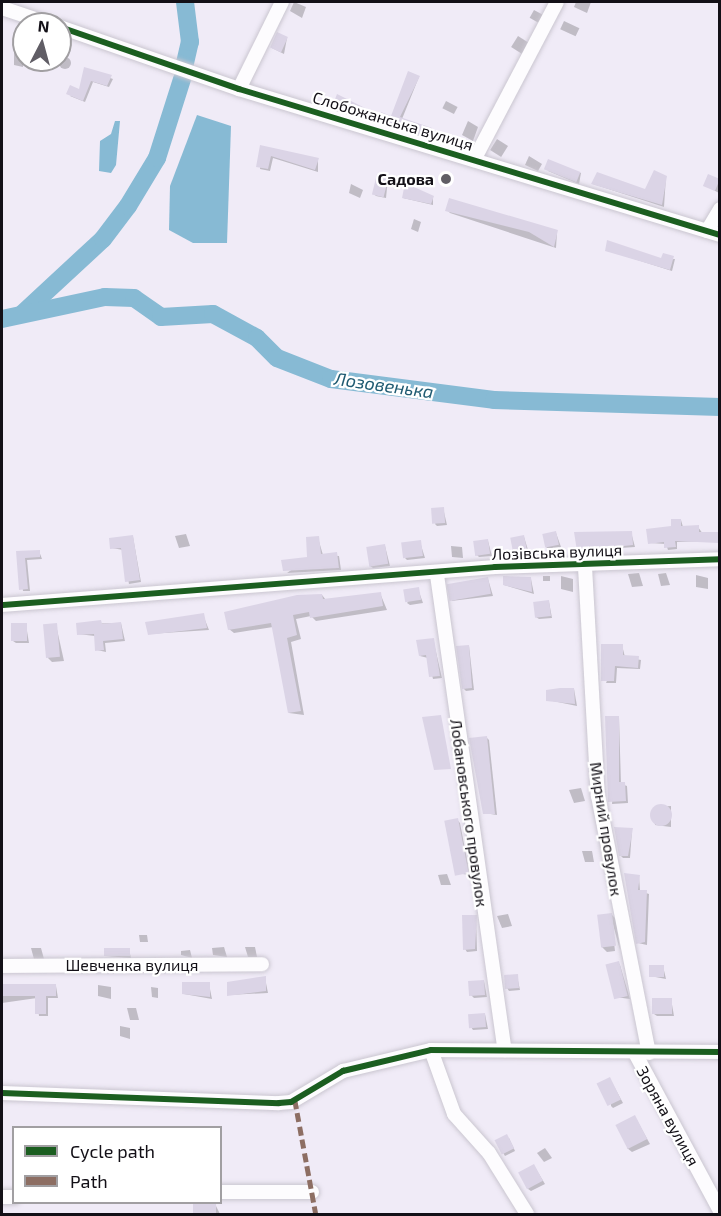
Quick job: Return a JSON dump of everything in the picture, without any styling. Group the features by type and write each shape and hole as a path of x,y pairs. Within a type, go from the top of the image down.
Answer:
{"street":[{"path":"239,89 282,2"},
{"path":"474,160 557,2"},
{"name":"Слобожанська вулиця","path":"72,31 239,89 713,233"},
{"path":"713,233 720,209"},
{"name":"Лозівська вулиця","path":"2,604 437,575 495,567 585,567 720,559"},
{"name":"Мирний провулок","path":"585,567 598,796 642,1053"},
{"name":"Лобановського провулок","path":"437,575 505,1050"},
{"name":"Шевченка вулиця","path":"2,966 262,964"},
{"path":"2,1094 291,1102 344,1071 431,1050 720,1052"},
{"path":"431,1050 454,1113 489,1153 527,1215"},
{"name":"Зоряна вулиця","path":"642,1053 720,1211"},
{"path":"222,1192 312,1192"}],"water":[{"path":"197,115 231,126 227,243 193,243 169,230 170,186"},
{"path":"115,121 120,121 116,165 111,173 99,171 100,141 111,134"}],"building":[{"path":"277,32 288,37 281,52 270,48"},
{"path":"84,67 112,75 107,86 91,81 83,101 66,94 70,85 79,89"},
{"path":"408,71 420,76 400,117 432,128 428,137 377,121 381,112 391,116"},
{"path":"337,94 369,110 366,118 332,107"},
{"path":"260,145 319,158 315,170 271,156 268,169 256,167"},
{"path":"548,159 580,172 576,182 544,169"},
{"path":"654,170 667,176 662,205 591,184 597,172 645,189"},
{"path":"377,174 389,177 384,197 372,194"},
{"path":"708,174 720,179 715,191 703,186"},
{"path":"405,183 434,196 431,204 402,198"},
{"path":"449,198 558,230 554,247 529,232 445,211"},
{"path":"607,240 661,258 663,253 674,256 670,270 605,251"},
{"path":"444,507 445,523 432,524 431,508"},
{"path":"671,519 681,519 681,526 699,525 699,532 719,532 719,543 675,541 676,547 664,548 664,542 648,544 646,529 671,526"},
{"path":"556,531 559,545 545,548 542,534"},
{"path":"632,531 633,545 577,551 574,532"},
{"path":"133,535 140,580 125,582 121,548 110,549 109,538"},
{"path":"524,535 527,551 513,553 510,538"},
{"path":"319,536 321,554 337,552 339,568 283,571 281,560 307,557 306,537"},
{"path":"488,539 490,554 475,556 473,541"},
{"path":"421,540 423,556 403,558 401,542"},
{"path":"385,544 388,564 369,567 366,547"},
{"path":"40,550 40,557 25,558 28,589 19,590 16,551"},
{"path":"503,576 531,577 532,592 503,585"},
{"path":"488,577 491,594 450,601 447,584"},
{"path":"419,587 421,600 405,602 403,590"},
{"path":"381,592 383,606 310,618 309,612 293,615 297,635 287,638 301,711 288,713 271,623 228,630 224,612 297,595 322,594 323,599"},
{"path":"549,600 551,616 535,618 533,602"},
{"path":"204,613 207,628 148,635 145,622"},
{"path":"101,620 102,624 121,622 123,639 103,641 104,650 95,651 94,634 77,635 76,623"},
{"path":"11,623 27,623 27,641 11,641"},
{"path":"57,623 60,657 46,658 43,624"},
{"path":"434,638 440,676 429,677 426,655 419,656 416,640"},
{"path":"601,644 623,644 623,655 639,656 638,668 615,666 614,681 601,681"},
{"path":"469,645 472,688 462,689 456,646"},
{"path":"574,688 575,704 546,701 546,690"},
{"path":"441,715 451,769 434,770 422,717"},
{"path":"605,716 619,716 619,782 625,782 626,801 608,802"},
{"path":"487,736 495,814 483,814 469,738"},
{"path":"661,804 669,807 672,815 669,823 661,826 653,823 650,815 653,807"},
{"path":"458,818 469,873 455,876 444,821"},
{"path":"614,827 633,828 628,856 619,856"},
{"path":"624,873 640,875 638,890 647,890 645,942 636,944"},
{"path":"612,913 616,946 601,948 597,915"},
{"path":"462,915 477,915 475,949 463,950"},
{"path":"104,948 130,948 130,956 104,956"},
{"path":"619,961 628,996 614,999 605,964"},
{"path":"649,965 664,965 664,977 649,977"},
{"path":"518,974 519,988 505,989 504,975"},
{"path":"266,976 266,991 227,996 227,982"},
{"path":"484,980 485,995 469,996 468,981"},
{"path":"182,982 210,982 210,997 182,994"},
{"path":"2,984 56,984 56,996 46,996 46,1014 35,1014 35,996 2,996"},
{"path":"652,998 672,998 672,1014 652,1014"},
{"path":"485,1013 486,1027 469,1028 468,1014"},
{"path":"610,1077 621,1099 607,1106 597,1084"},
{"path":"635,1115 647,1139 628,1149 615,1125"},
{"path":"507,1134 514,1148 502,1155 495,1140"},
{"path":"534,1164 543,1181 527,1189 518,1172"},
{"path":"193,1204 216,1204 216,1214 193,1214"}],"waterway":[{"path":"185,2 190,42 185,63"},
{"path":"22,314 103,239 128,206 157,158 182,79"},
{"name":"Лозовенька","path":"2,319 105,297 134,298 161,317 213,314 257,338 277,358 331,379 494,400 720,407"}],"marked path":[{"path":"295,1100 316,1214"}],"cycle path":[{"path":"72,31 239,89 720,235"},
{"path":"2,605 495,567 720,559"},
{"path":"2,1093 279,1103 291,1102 343,1071 431,1050 720,1052"}],"place":[{"name":"Садова","path":"446,179"}]}
